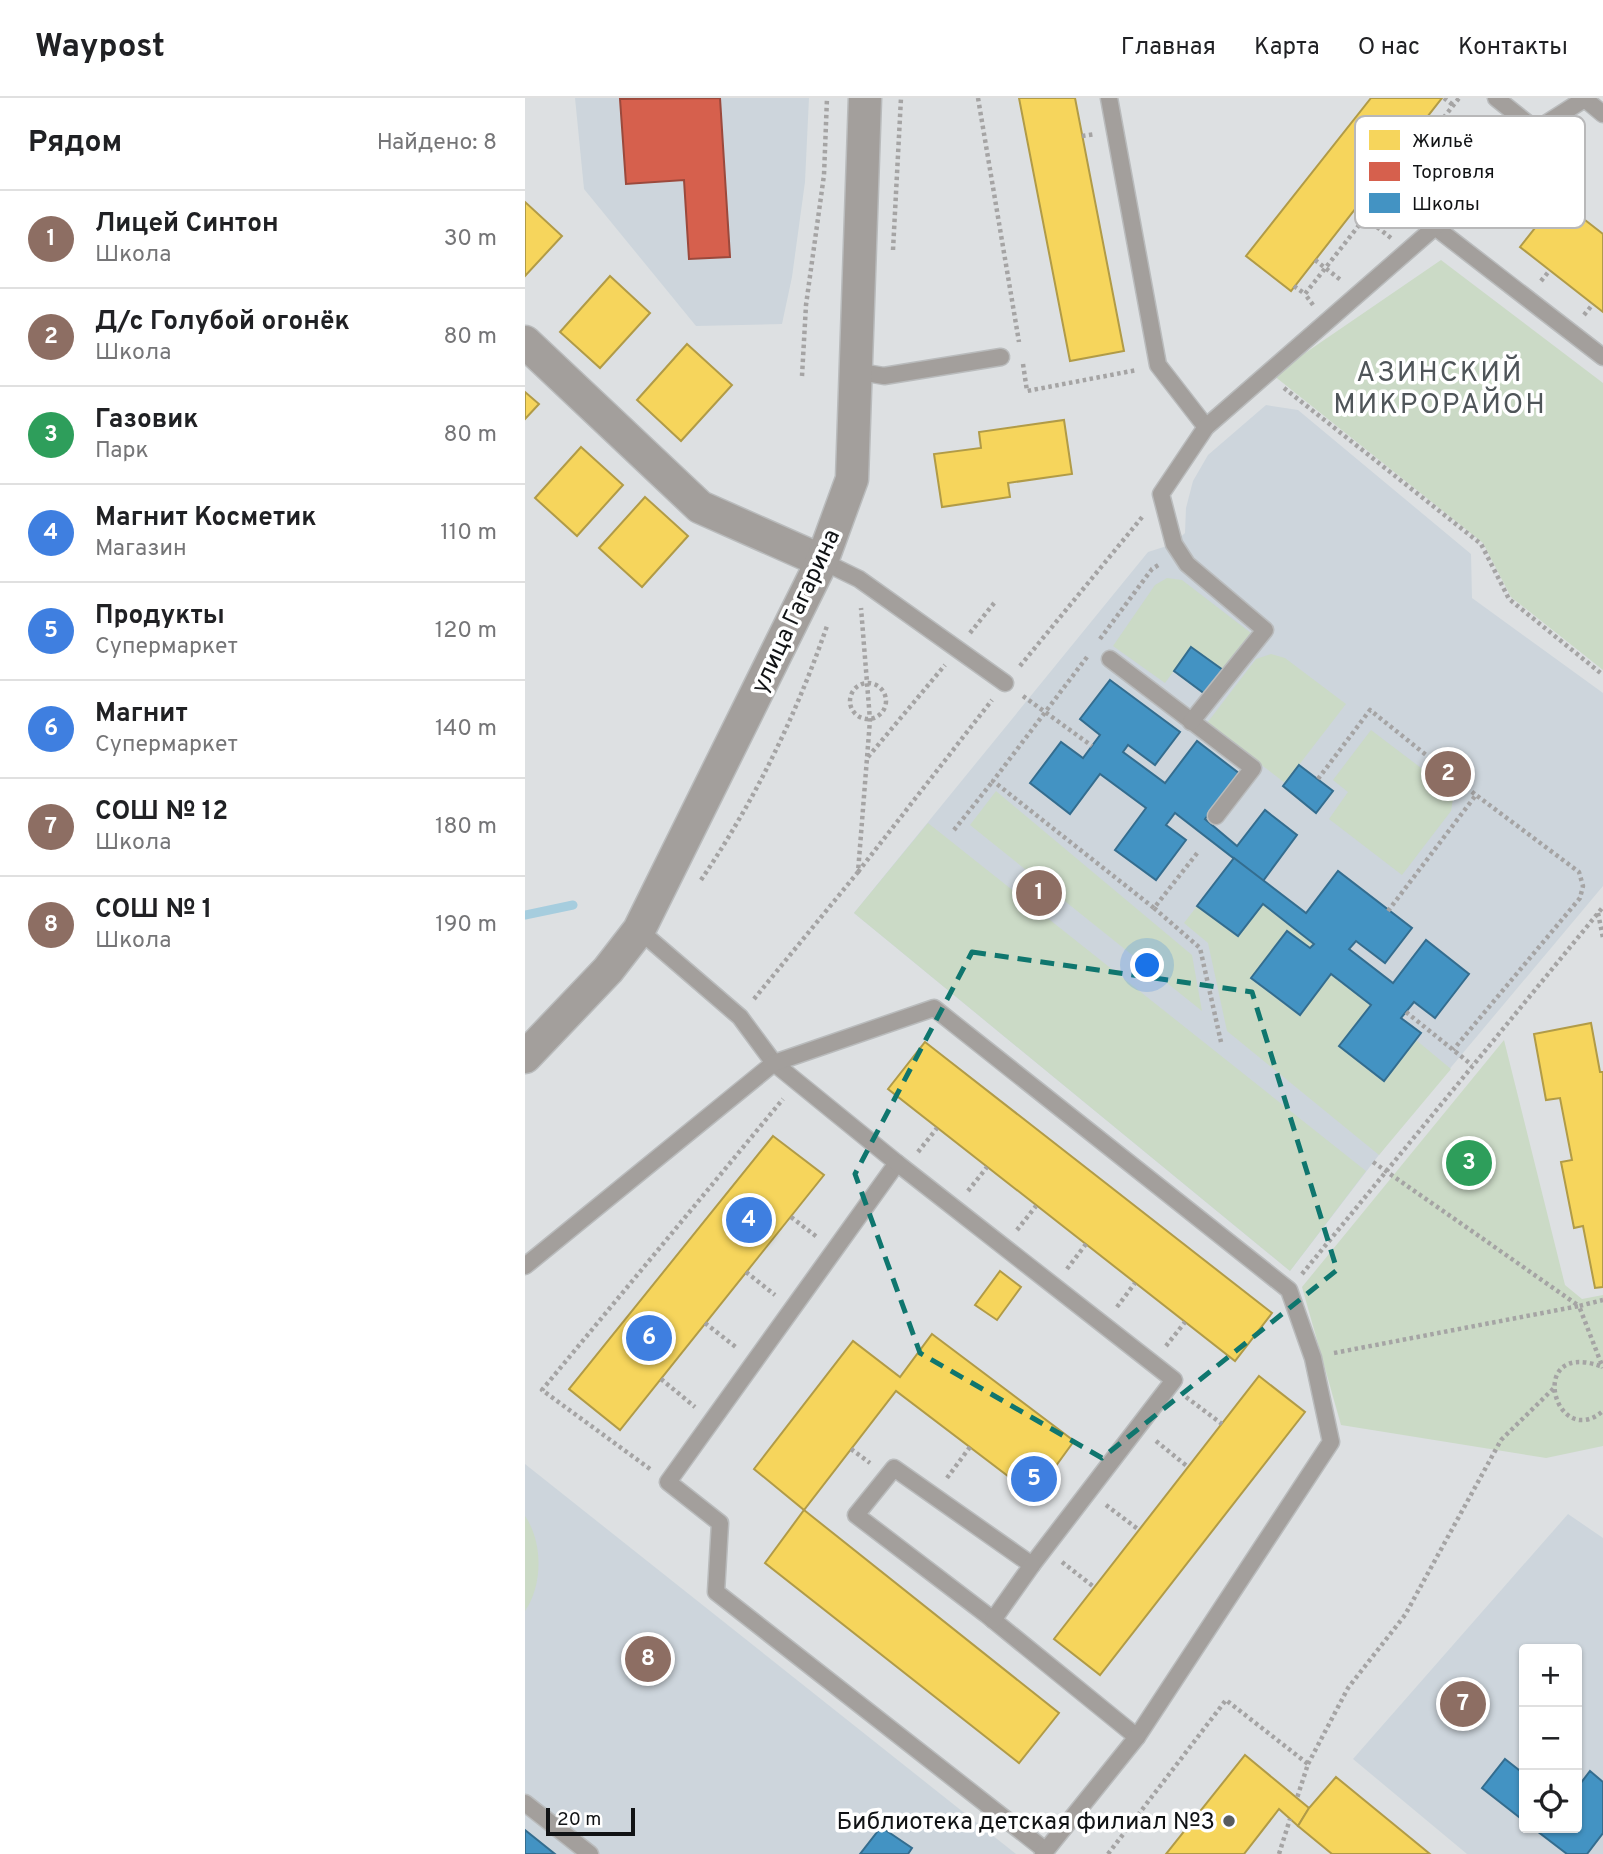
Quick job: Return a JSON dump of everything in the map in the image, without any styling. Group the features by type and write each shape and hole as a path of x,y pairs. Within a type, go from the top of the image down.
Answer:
{"street":[{"name":"улица Гагарина","path":"525,1057 608,970 639,930 822,561 852,479 866,98"},
{"path":"525,342 700,507 822,561"}],"lane":[{"path":"1109,98 1158,366 1206,426"},
{"path":"1496,98 1518,116"},
{"path":"1558,116 1585,99 1603,114"},
{"path":"1191,722 1265,630 1187,564 1174,544 1161,494 1206,426 1434,228"},
{"path":"1444,228 1603,357"},
{"path":"855,372 884,376 1001,357"},
{"path":"822,561 859,579 1005,683"},
{"path":"1110,659 1253,768 1216,816"},
{"path":"639,930 740,1017 774,1063 1174,1380 993,1620"},
{"path":"525,1266 774,1063 934,1007 1289,1290 1313,1357 1331,1442 1137,1737 1044,1852 716,1592 720,1523 668,1482 834,1251 901,1166"},
{"path":"1032,1565 894,1468 856,1515 993,1620 1137,1737"},
{"path":"525,1803 590,1854"}],"path":[{"path":"802,376 806,304 824,174 827,98"},
{"path":"978,98 1027,390 1158,366"},
{"path":"1444,98 1453,106"},
{"path":"1445,116 1459,98"},
{"path":"1305,294 1357,228"},
{"path":"1378,228 1408,251"},
{"path":"1315,260 1359,294"},
{"path":"1294,286 1305,294 1327,322"},
{"path":"1267,374 1481,544 1509,599 1603,675"},
{"path":"740,1017 858,872 1005,683 1161,494"},
{"path":"954,830 1152,569 1179,553"},
{"path":"858,872 870,720 859,579"},
{"path":"867,758 995,602"},
{"path":"866,682 881,686 888,699 883,713 870,720 856,715 848,703 853,689 866,682"},
{"path":"1005,683 1092,746"},
{"path":"1318,779 1370,710 1476,795 1579,872 1583,886 1580,898 1453,1050"},
{"path":"993,781 1154,908 1200,948 1221,1042"},
{"path":"1388,911 1476,795"},
{"path":"1154,908 1198,852"},
{"path":"1289,1290 1603,907"},
{"path":"1598,913 1603,938"},
{"path":"1406,1012 1472,1065"},
{"path":"668,1482 542,1390 767,1117"},
{"path":"901,1166 937,1128"},
{"path":"1373,1162 1579,1306 1602,1367"},
{"path":"955,1207 987,1167"},
{"path":"1004,1247 1036,1206"},
{"path":"791,1217 834,1251"},
{"path":"1054,1285 1086,1244"},
{"path":"746,1272 792,1309"},
{"path":"1104,1324 1135,1283"},
{"path":"1313,1357 1603,1300"},
{"path":"1153,1363 1185,1322"},
{"path":"705,1323 754,1362"},
{"path":"1602,1367 1580,1361 1568,1364 1560,1370 1555,1387 1557,1403 1564,1412 1574,1418 1597,1416 1603,1411"},
{"path":"661,1380 712,1421"},
{"path":"1171,1385 1222,1424"},
{"path":"1297,1798 1308,1764 1348,1688 1405,1615 1501,1440 1555,1387"},
{"path":"1138,1427 1188,1467"},
{"path":"933,1496 970,1447"},
{"path":"1089,1491 1139,1530"},
{"path":"1044,1549 1094,1587"},
{"path":"1108,1854 1226,1700 1308,1764"},
{"path":"1279,1854 1290,1819"}],"highlighted area":[{"path":"972,952 1252,992 1337,1270 1102,1458 920,1353 855,1174"}],"shaded area":[{"path":"575,98 809,98 805,182 792,277 782,324 696,326 584,189"},
{"path":"1266,405 1298,410 1471,554 1472,598 1603,693 1603,886 1395,1134 1290,1271 854,913 1148,552 1173,544 1185,533 1186,508 1193,481 1208,455"},
{"path":"525,1464 1016,1854 525,1854"},
{"path":"1568,1514 1603,1538 1603,1854 1467,1854 1353,1759"}],"green space":[{"path":"1441,260 1603,383 1603,670 1511,597 1483,543 1273,375"},
{"path":"1167,578 1182,580 1251,633 1223,670 1191,647 1165,683 1113,646 1155,585"},
{"path":"1271,654 1285,658 1346,704 1285,783 1207,723 1256,659"},
{"path":"1371,730 1454,793 1451,811 1402,875 1329,819 1348,792 1333,780"},
{"path":"996,791 1192,955 1202,1011 970,825"},
{"path":"928,823 1366,1171 1290,1271 854,913"},
{"path":"1263,904 1314,944 1310,948 1287,931 1251,978 1299,1015 1331,974 1371,1005 1384,1081 1416,1040 1451,1069 1379,1155 1227,1031 1208,943 1184,923 1197,906 1238,936"},
{"path":"1504,1040 1565,1285 1582,1299 1603,1295 1603,1446 1546,1458 1341,1425 1302,1287"},
{"path":"525,1516 535,1538 539,1564 535,1589 525,1611"}],"building: Жильё":[{"path":"1019,98 1075,98 1124,351 1070,361"},
{"path":"1371,98 1442,98 1428,116 1357,116"},
{"path":"1355,118 1355,209 1291,291 1246,256"},
{"path":"525,202 562,236 525,276"},
{"path":"1585,220 1603,234 1603,312 1520,247 1535,228 1585,228"},
{"path":"610,276 650,313 600,368 560,332"},
{"path":"687,344 732,385 681,441 637,400"},
{"path":"525,392 539,404 525,419"},
{"path":"1064,420 1072,474 1008,483 1010,497 942,507 934,454 981,448 979,432"},
{"path":"581,447 623,485 577,536 535,498"},
{"path":"645,497 688,536 642,587 599,548"},
{"path":"1591,1023 1600,1072 1603,1072 1603,1287 1595,1288 1583,1226 1574,1228 1561,1162 1572,1160 1560,1098 1546,1100 1534,1034"},
{"path":"925,1042 1272,1313 1235,1361 888,1089"},
{"path":"773,1136 824,1175 620,1430 569,1389"},
{"path":"1000,1271 1021,1287 997,1320 975,1305"},
{"path":"932,1334 1074,1441 1034,1496 896,1391 804,1510 754,1469 853,1341 900,1377"},
{"path":"1259,1376 1305,1412 1100,1675 1054,1639"},
{"path":"804,1510 1059,1713 1019,1763 765,1563"},
{"path":"1245,1755 1309,1808 1298,1826 1279,1809 1244,1854 1166,1854"},
{"path":"1336,1777 1430,1854 1332,1854 1298,1826 1309,1808"}],"building: Торговля":[{"path":"720,98 730,257 689,259 684,180 626,184 620,99"}],"building: Школы":[{"path":"1191,647 1223,670 1205,694 1174,671"},
{"path":"1110,680 1180,732 1155,765 1128,745 1123,752 1165,783 1197,741 1240,774 1205,819 1237,846 1265,810 1297,835 1263,881 1175,813 1166,825 1186,840 1156,880 1115,850 1146,808 1100,774 1070,814 1030,783 1061,742 1083,758 1100,735 1080,719"},
{"path":"1299,765 1333,791 1316,813 1283,786"},
{"path":"1234,858 1306,913 1338,871 1412,928 1385,963 1356,941 1349,949 1393,983 1426,940 1469,974 1435,1018 1414,1002 1401,1018 1421,1033 1384,1081 1339,1046 1371,1005 1331,974 1300,1015 1251,978 1287,931 1310,948 1314,944 1263,904 1238,936 1197,906"},
{"path":"1505,1759 1519,1770 1519,1817 1482,1788"},
{"path":"1590,1771 1603,1782 1603,1833 1587,1854 1567,1854 1540,1833 1582,1833 1582,1781"},
{"path":"881,1827 912,1848 908,1854 860,1854"},
{"path":"525,1830 555,1854 525,1854"}],"waterway":[{"path":"525,915 573,905"}],"place":[{"name":"Д/с Голубой огонёк","path":"1448,774"},
{"name":"Лицей Синтон","path":"1039,893"},
{"name":"Газовик","path":"1469,1163"},
{"name":"Магнит Косметик","path":"749,1220"},
{"name":"Магнит","path":"649,1338"},
{"name":"Продукты","path":"1034,1479"},
{"name":"СОШ № 1","path":"648,1659"},
{"name":"СОШ № 12","path":"1463,1704"},
{"name":"Библиотека детская филиал №3","path":"1229,1821"}],"district":[{"name":"АЗИНСКИЙ МИКРОРАЙОН","path":"1440,387"}]}
